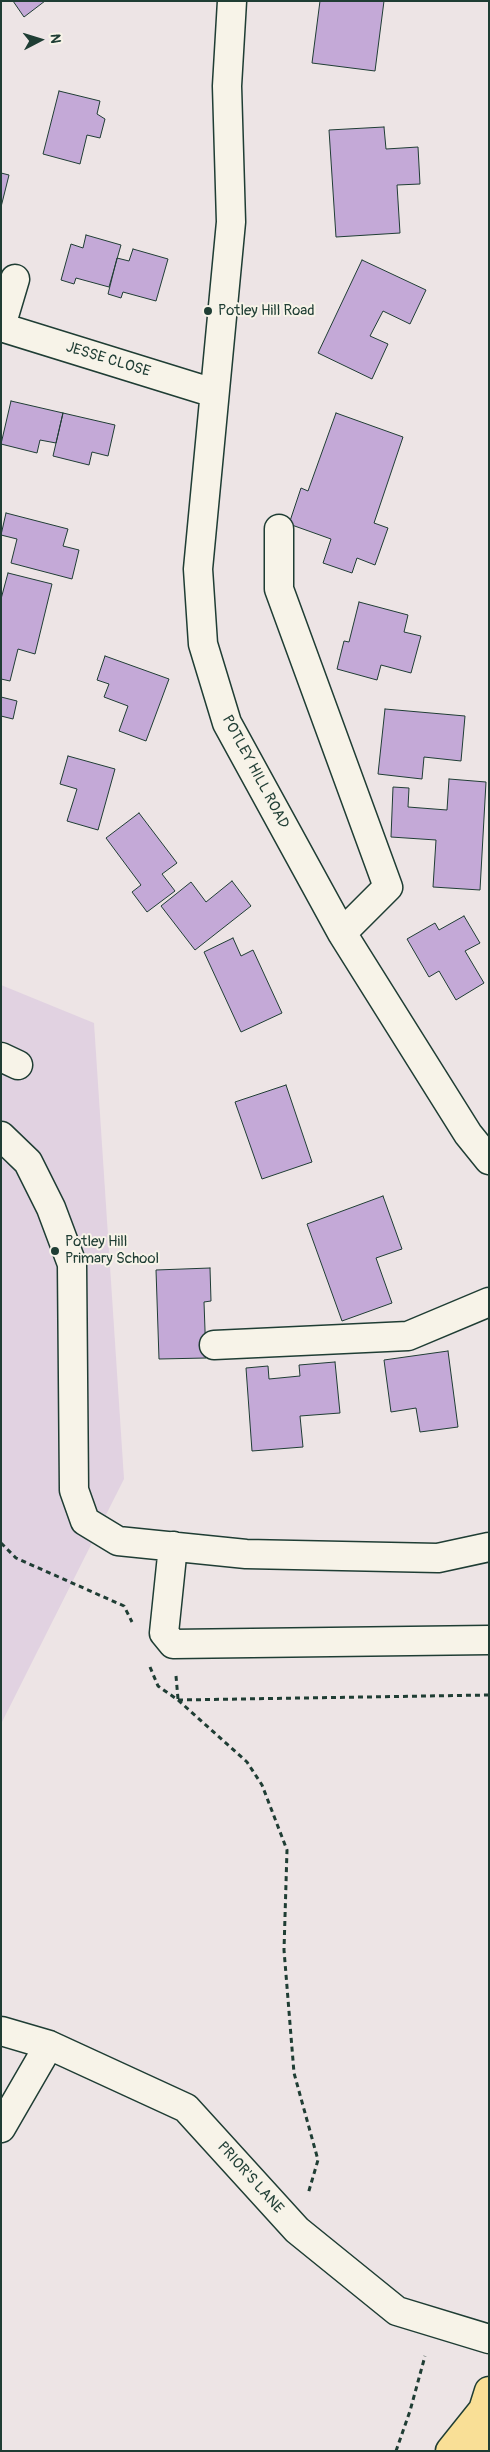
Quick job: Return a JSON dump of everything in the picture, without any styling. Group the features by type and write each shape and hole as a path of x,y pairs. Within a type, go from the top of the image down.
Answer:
{"main road":[{"path":"450,2451 487,2404"},
{"path":"475,2451 487,2404"}],"street":[{"name":"POTLEY HILL ROAD","path":"232,1 227,86 231,222 198,569 203,644 227,723 342,933 468,1134 489,1160"},
{"name":"JESSE CLOSE","path":"15,279 1,327 214,392"},
{"path":"279,529 279,589 388,887 342,933"},
{"path":"1,1136 28,1162 51,1208 72,1264 74,1490 85,1521 118,1541 246,1554 438,1558 489,1547"},
{"path":"214,1345 408,1336 489,1302"},
{"path":"173,1546 164,1632 173,1644 489,1640"},
{"name":"PRIOR'S LANE","path":"1,2031 49,2045 186,2108 297,2230 397,2311 489,2339"},
{"path":"1,2128 49,2045"}],"path":[{"path":"1,1543 16,1558 124,1606 136,1630"},
{"path":"148,1662 158,1686 178,1700 247,1762 262,1785 287,1850 284,1950 294,2073 318,2160"},
{"path":"178,1700 489,1695"},
{"path":"396,2451 410,2411 424,2356"}],"shaded area":[{"name":"Potley Hill Primary School","path":"1,985 94,1023 124,1479 1,1724"}],"building":[{"path":"13,1 45,1 24,17"},
{"path":"320,1 384,1 375,71 312,63"},
{"path":"59,91 100,101 97,114 105,119 100,138 87,135 80,164 43,154"},
{"path":"384,127 386,149 418,147 420,184 397,185 400,233 336,237 329,130"},
{"path":"1,173 9,175 1,207"},
{"path":"86,235 121,245 109,287 76,278 74,284 61,280 71,244 83,248"},
{"path":"133,249 168,259 156,301 123,292 121,298 108,294 117,258 129,261"},
{"path":"362,260 426,290 410,324 383,311 370,336 388,344 372,379 318,353"},
{"path":"11,401 63,413 56,443 40,440 37,453 1,444"},
{"path":"63,413 115,425 108,456 92,452 89,465 53,456"},
{"path":"336,413 403,437 374,523 388,528 375,565 357,558 352,573 323,563 331,539 289,524 301,488 308,491"},
{"path":"6,513 68,529 63,546 79,550 72,579 11,563 17,539 1,535"},
{"path":"8,573 52,584 35,654 18,649 10,681 1,679 1,599"},
{"path":"359,602 408,615 404,632 421,636 411,673 381,665 377,680 337,669 344,641 349,642"},
{"path":"105,656 169,679 146,741 119,731 128,706 104,697 109,684 97,680"},
{"path":"1,697 17,701 13,719 1,716"},
{"path":"385,709 465,716 461,761 424,757 422,779 378,774"},
{"path":"68,756 115,769 98,830 67,821 77,789 60,784"},
{"path":"449,779 486,782 480,890 433,887 436,840 391,837 393,787 409,788 408,807 447,810"},
{"path":"139,813 177,863 162,874 175,891 147,912 132,892 141,885 106,838"},
{"path":"232,881 251,906 195,950 161,906 191,882 206,902"},
{"path":"464,916 480,943 465,951 484,983 456,1000 439,971 429,977 407,939 435,923 439,930"},
{"path":"233,938 241,956 253,950 282,1013 241,1032 204,952"},
{"path":"286,1085 312,1162 262,1179 235,1102"},
{"path":"383,1196 402,1249 376,1258 392,1303 342,1321 307,1224"},
{"path":"210,1268 211,1301 204,1302 206,1358 159,1359 156,1270"},
{"path":"448,1351 458,1427 420,1432 416,1408 391,1412 384,1360"},
{"path":"335,1362 340,1413 300,1416 303,1447 252,1451 246,1368 268,1366 269,1379 300,1376 299,1365"}],"place":[{"name":"Potley Hill Road","path":"208,311"},
{"name":"Potley Hill Primary School","path":"55,1251"}]}
